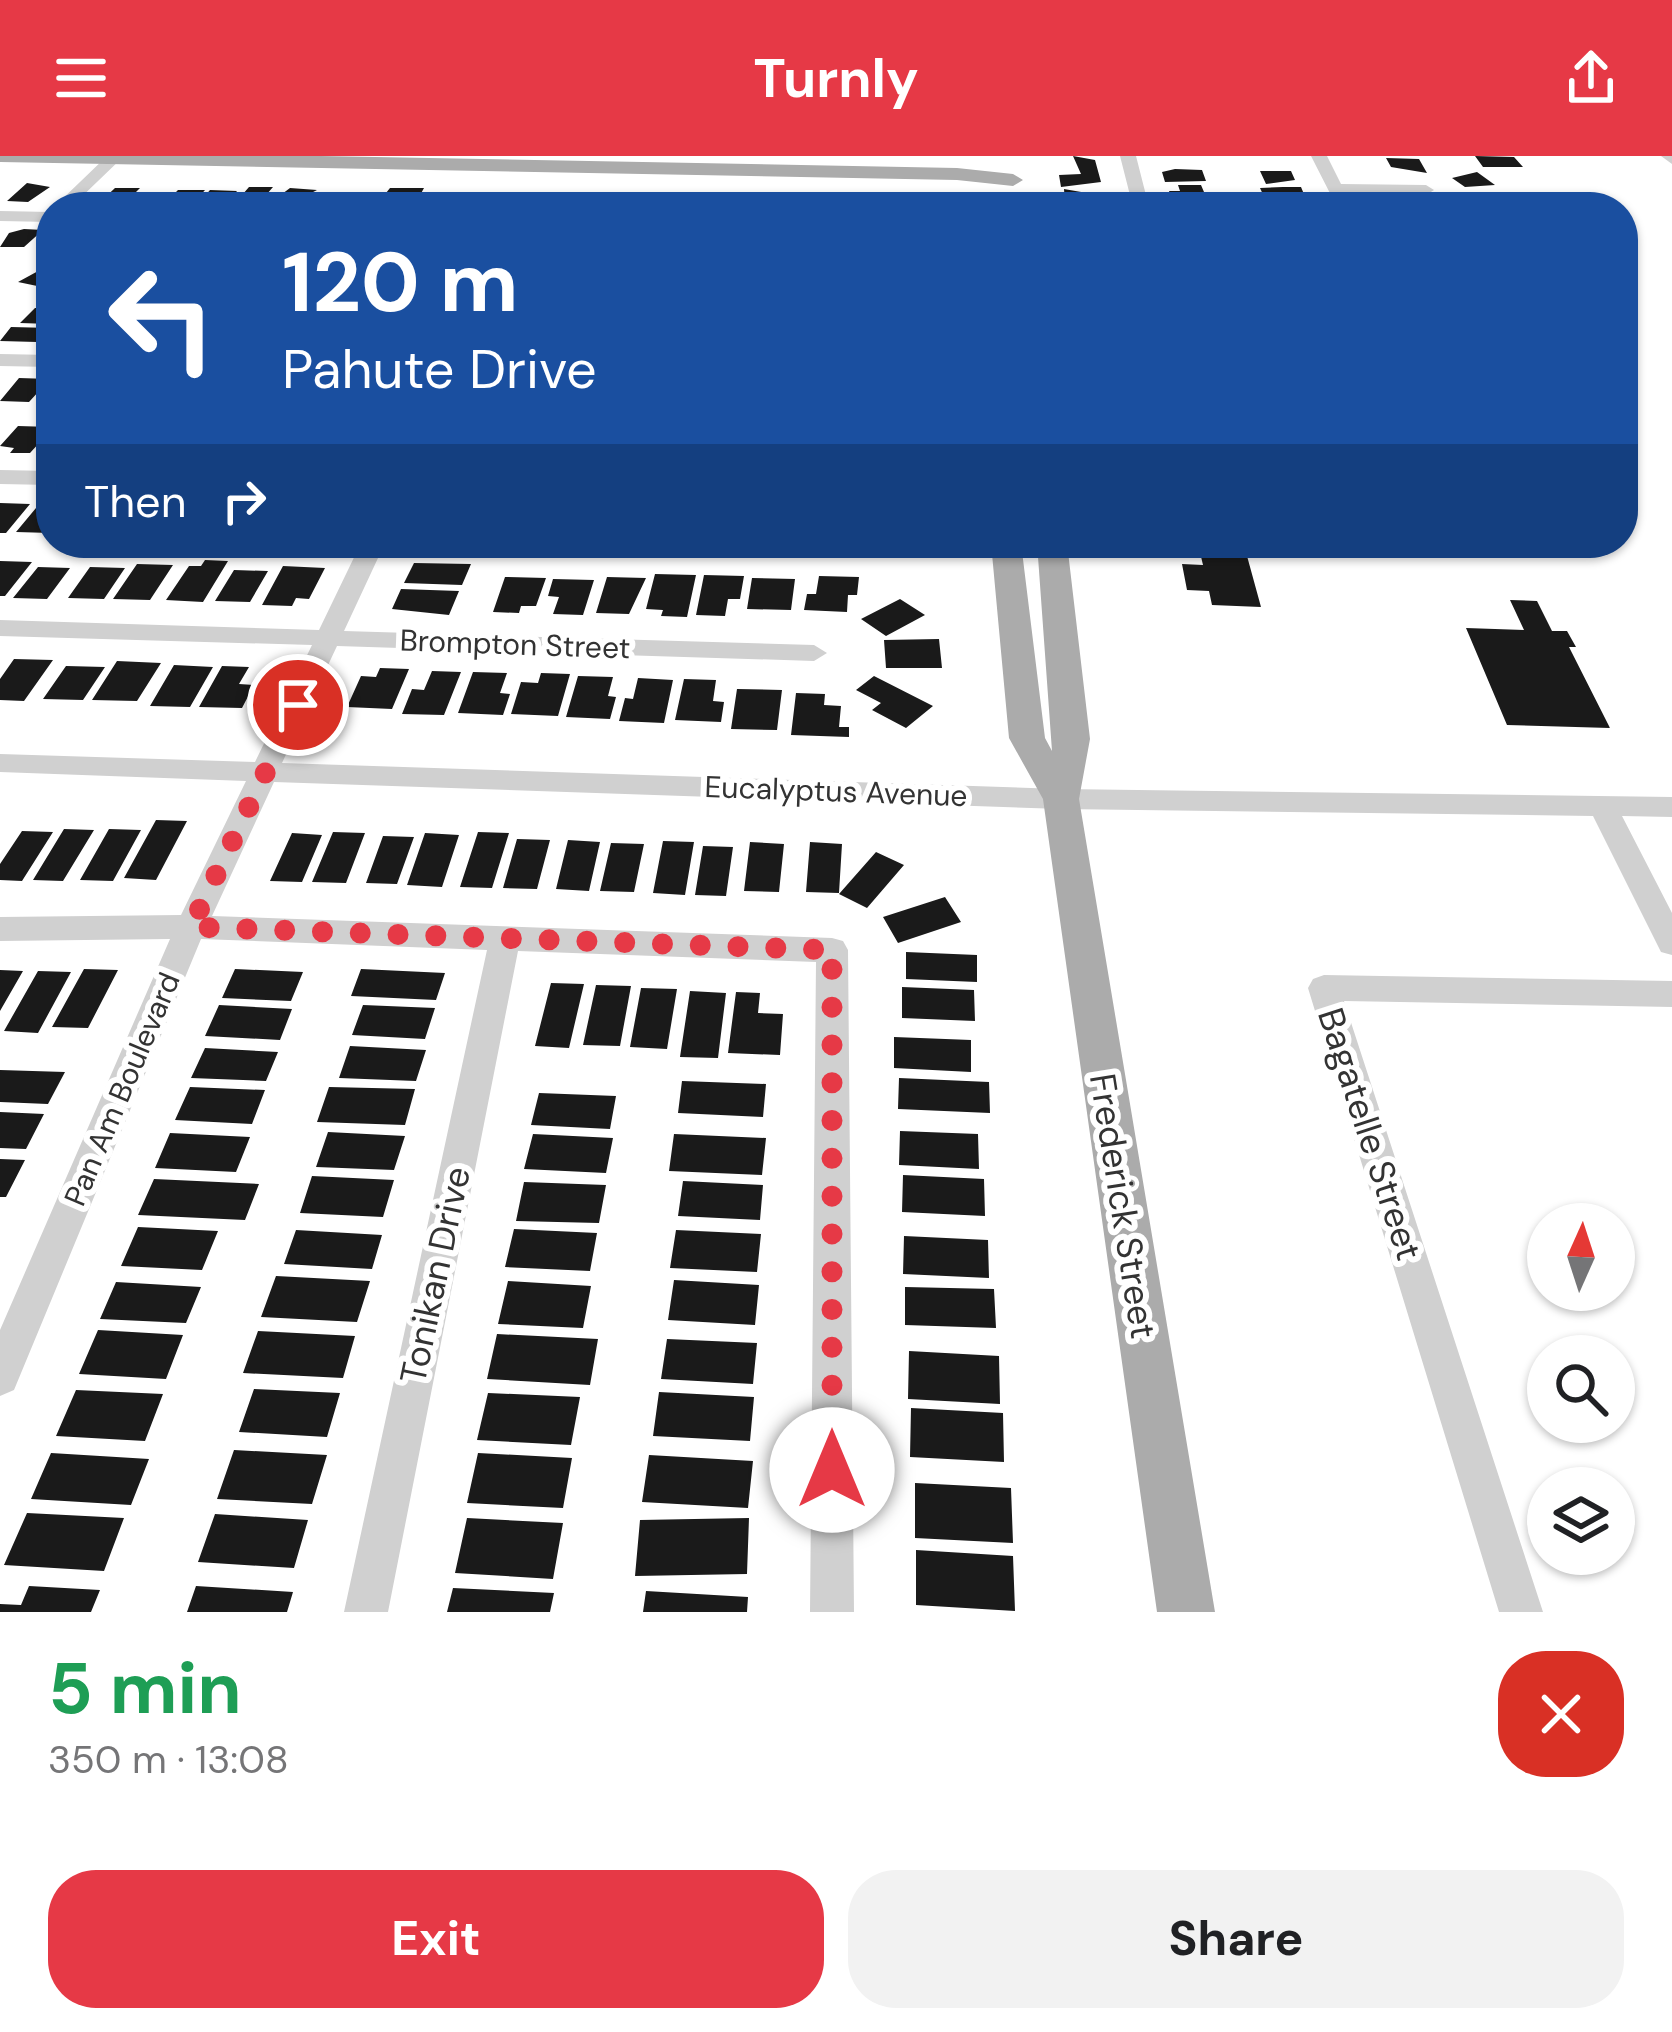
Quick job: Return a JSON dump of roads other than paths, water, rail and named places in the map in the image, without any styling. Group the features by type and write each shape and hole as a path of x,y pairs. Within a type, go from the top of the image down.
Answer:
{"main road":[{"path":"0,156 471,170 957,174 984,168"},
{"path":"984,168 1014,191 1011,156"},
{"path":"0,167 110,161"},
{"path":"471,170 585,178 957,184 984,168"},
{"path":"585,178 604,172 699,174 717,170"},
{"name":"Frederick Street","path":"1007,558 1027,738 1061,800"},
{"path":"1021,558 1029,562 1034,602 1060,635"},
{"name":"Frederick Street","path":"1053,558 1072,739 1061,800 1186,1612"}],"street":[{"path":"1128,156 1137,192"},
{"path":"1318,156 1337,192"},
{"path":"78,192 110,161"},
{"path":"1335,189 1426,190"},
{"path":"0,216 36,217"},
{"path":"0,359 36,360"},
{"path":"0,477 36,478"},
{"name":"Pan Am Boulevard","path":"0,1376 191,927 366,558"},
{"name":"Brompton Street","path":"0,628 814,653"},
{"name":"Eucalyptus Avenue","path":"0,763 1061,800 1672,807"},
{"path":"1603,807 1672,943"},
{"path":"0,929 191,927 832,950 832,1612"},
{"name":"Tonikan Drive","path":"366,1612 505,938"},
{"name":"Bagatelle Street","path":"1521,1612 1324,988 1672,994"}]}
